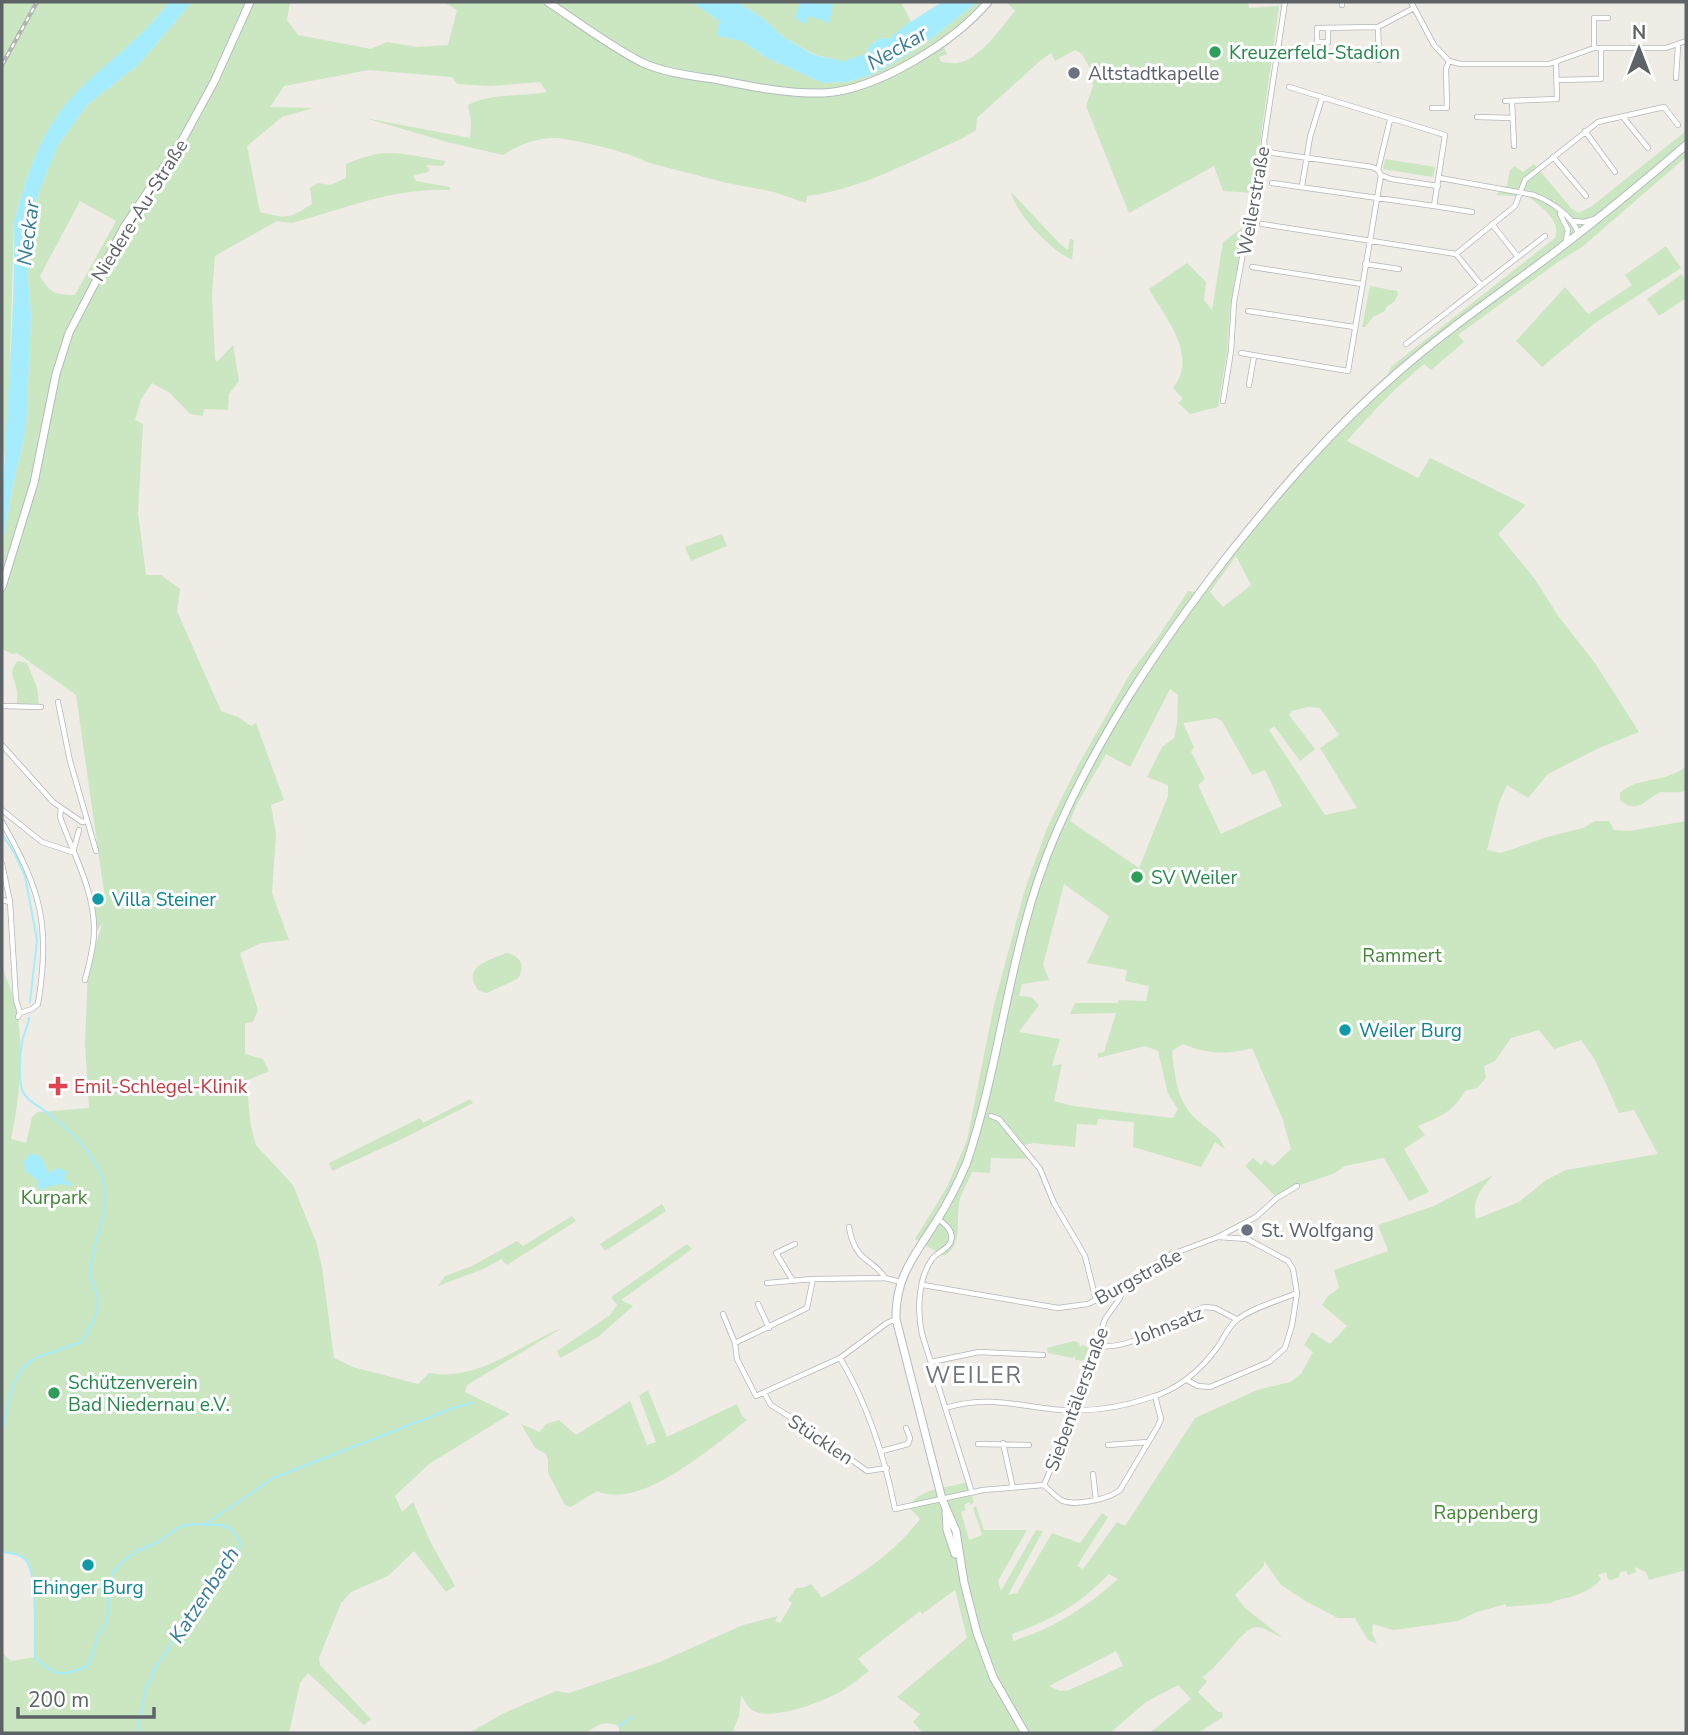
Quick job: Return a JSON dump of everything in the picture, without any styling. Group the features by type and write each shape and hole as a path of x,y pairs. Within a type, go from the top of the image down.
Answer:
{"main road":[{"name":"Niedere-Au-Straße","path":"2,587 7,562 34,484 56,374 69,333 119,236 184,137 214,82 250,2"},
{"path":"548,2 644,63 675,72 758,88 826,93 861,86 905,65 963,26 988,2"},
{"path":"1025,1733 993,1677 977,1633 947,1530 944,1503 897,1319 896,1302 901,1282 913,1256 955,1189 973,1142 1024,931 1044,862 1083,775 1133,688 1206,584 1262,513 1328,438 1422,351 1602,216 1686,145"}],"street":[{"name":"Weilerstraße","path":"1223,401 1231,351 1234,302 1261,156 1265,148 1271,81 1285,2"},
{"path":"1328,28 1378,26 1413,5 1434,45 1449,61 1473,64 1556,63 1580,51 1594,48 1666,48 1686,41"},
{"path":"1594,48 1594,18 1608,18"},
{"path":"1378,26 1379,60"},
{"path":"1676,78 1678,46"},
{"path":"1557,80 1601,79 1601,48"},
{"path":"1432,108 1447,108 1446,69 1449,61"},
{"path":"1505,101 1557,100 1556,63"},
{"path":"1289,87 1445,135 1434,206"},
{"path":"1303,186 1310,136 1322,98"},
{"path":"1512,101 1514,146"},
{"path":"1456,254 1515,206 1525,180 1598,122 1664,107 1678,125"},
{"path":"1477,117 1513,118"},
{"path":"1623,117 1648,148"},
{"path":"1241,354 1348,371 1379,172 1391,120"},
{"path":"1585,131 1615,172"},
{"path":"1265,148 1272,153 1372,167 1391,179 1438,186"},
{"path":"1553,157 1586,196"},
{"path":"1440,178 1542,198 1572,220 1584,222 1602,216"},
{"path":"1272,183 1472,212"},
{"path":"1558,210 1569,235 1559,248"},
{"path":"1572,220 1578,234"},
{"path":"1492,224 1518,257"},
{"path":"1565,224 1578,234"},
{"path":"1262,225 1456,254 1481,285"},
{"path":"1406,344 1545,236"},
{"path":"1365,264 1399,269"},
{"path":"1252,267 1362,284"},
{"path":"1248,311 1354,327"},
{"path":"1249,385 1254,356"},
{"path":"58,702 70,761 96,851"},
{"path":"2,706 41,707"},
{"path":"2,745 53,802 82,822 86,821"},
{"path":"61,808 60,817 86,885 94,929 85,980"},
{"path":"2,810 42,842 73,853"},
{"path":"2,822 32,880 44,935 44,961 38,1004 19,1015 10,902 2,864"},
{"path":"73,853 79,830"},
{"path":"2,900 10,902"},
{"path":"991,1116 999,1119 1040,1169 1054,1203 1085,1256 1096,1300"},
{"name":"Burgstraße","path":"923,1284 1058,1308 1073,1308 1123,1286 1167,1256 1218,1237 1256,1217 1277,1198 1297,1186"},
{"path":"936,1222 950,1231 952,1239 950,1245 932,1260 923,1284 918,1315 972,1493"},
{"path":"849,1227 859,1253 881,1271 885,1278"},
{"path":"1187,1380 1198,1386 1210,1387 1278,1357 1285,1348 1293,1325 1297,1293 1293,1269 1280,1255 1247,1239 1218,1237"},
{"path":"793,1281 776,1253 795,1244"},
{"path":"767,1283 885,1278 901,1282"},
{"path":"735,1343 807,1308 813,1279"},
{"name":"Siebentälerstraße","path":"887,1468 895,1509 944,1503 972,1493 1044,1485 1076,1409 1105,1319 1120,1298 1123,1286"},
{"path":"945,1408 961,1403 988,1401 1063,1410 1091,1410 1126,1405 1155,1396 1187,1380 1213,1353 1236,1319 1297,1293"},
{"path":"758,1304 769,1328"},
{"name":"Johnsatz","path":"1097,1346 1112,1346 1146,1335 1205,1307 1215,1308 1236,1319"},
{"path":"723,1314 735,1343 737,1359 756,1396 840,1358 887,1322 897,1319"},
{"path":"931,1362 979,1352 1043,1355"},
{"path":"840,1358 867,1409 887,1468"},
{"name":"Stücklen","path":"764,1393 777,1410 803,1425 867,1471 887,1468"},
{"path":"1044,1485 1062,1500 1069,1502 1107,1498 1120,1490 1161,1419 1155,1396"},
{"path":"882,1451 908,1444 910,1438 906,1428"},
{"path":"1108,1445 1149,1441"},
{"path":"1003,1443 1013,1488"},
{"name":"Siebentälerstraße","path":"978,1444 1029,1445"},
{"path":"1093,1474 1096,1500"}],"green space":[{"path":"2,2 169,2 141,34 65,106 46,133 30,171 14,222 8,423 2,478"},
{"name":"Kurpark","path":"192,2 290,2 287,20 298,35 371,49 387,42 417,47 448,45 457,10 444,2 692,2 719,21 717,36 742,41 767,58 823,83 846,82 871,75 931,39 977,2 994,2 944,48 947,54 939,57 941,62 966,61 982,49 1015,11 1006,2 1248,2 1249,8 1279,6 1260,143 1265,148 1261,156 1255,193 1223,191 1214,166 1129,213 1086,106 1093,86 1090,68 1082,54 1075,50 1055,61 1051,53 1041,60 977,118 976,130 961,139 867,181 807,196 806,203 774,192 727,183 575,141 541,139 521,145 503,155 365,118 470,138 468,105 496,97 547,92 540,82 490,86 457,84 452,77 369,70 284,86 270,107 313,108 282,117 247,146 260,212 276,216 292,215 312,204 310,188 318,183 330,185 346,178 346,164 385,153 446,161 443,166 426,165 430,171 413,176 416,181 450,187 450,190 390,195 292,223 277,221 215,256 212,295 215,359 217,362 233,345 239,381 229,394 228,410 204,409 203,416 190,414 170,393 152,383 141,399 135,420 143,424 138,513 146,575 161,575 180,589 177,611 221,711 238,717 251,726 256,723 284,800 271,805 276,834 272,893 289,940 261,943 240,953 258,1010 253,1022 245,1023 245,1054 263,1059 269,1071 246,1081 251,1127 256,1145 293,1185 316,1242 334,1358 353,1367 418,1384 429,1373 447,1374 481,1367 562,1328 467,1385 465,1392 510,1414 429,1464 395,1496 402,1512 413,1502 431,1543 455,1586 446,1592 414,1551 388,1576 351,1592 341,1603 319,1658 320,1665 371,1719 364,1725 308,1673 300,1683 289,1733 2,1733 2,1652 11,1661 35,1657 34,1594 30,1570 22,1557 2,1552 2,966 15,1003 21,1054 17,1106 11,1139 26,1143 32,1117 38,1112 89,1108 85,1044 88,968 103,922 96,932 94,906 105,902 105,899 76,695 17,653 2,649 2,549 26,429 31,315 27,267 29,227 40,189 58,145 87,105 138,65","holes":["80,201 116,221 75,295 58,293 47,286 40,276"]},
{"path":"737,2 901,2 911,21 889,39 880,38 869,46 868,52 841,63 815,55 783,37 765,20"},
{"path":"1686,131 1686,157 1582,247 1458,335 1464,342 1431,370 1424,364 1384,401 1347,441 1418,478 1430,458 1526,505 1498,534 1534,578 1559,617 1595,663 1639,732 1599,748 1548,774 1528,798 1507,785 1499,803 1487,850 1501,853 1583,828 1595,821 1609,821 1614,830 1630,831 1686,821 1686,1570 1649,1580 1646,1572 1635,1567 1636,1572 1628,1575 1626,1571 1620,1572 1619,1577 1612,1580 1608,1579 1606,1572 1598,1575 1601,1579 1592,1588 1552,1603 1506,1607 1506,1604 1477,1612 1458,1621 1394,1630 1373,1624 1372,1633 1377,1644 1368,1640 1355,1618 1338,1618 1281,1585 1264,1561 1264,1566 1235,1595 1245,1608 1282,1637 1260,1627 1250,1629 1202,1677 1207,1681 1198,1692 1218,1712 1222,1712 1223,1717 1198,1733 1150,1733 1191,1699 1178,1685 1146,1702 1110,1733 923,1733 913,1722 920,1714 897,1697 967,1638 955,1590 922,1614 920,1611 858,1659 869,1671 835,1694 812,1704 774,1713 752,1710 741,1695 739,1716 732,1733 619,1733 619,1726 605,1723 586,1733 469,1733 504,1713 556,1691 569,1693 660,1662 743,1625 778,1616 775,1621 780,1623 792,1603 788,1600 796,1588 811,1584 822,1598 887,1554 920,1519 908,1506 921,1495 935,1490 967,1482 974,1502 964,1505 966,1510 961,1512 969,1540 982,1535 973,1508 976,1506 984,1530 1027,1530 998,1581 1001,1591 1036,1530 1043,1531 1008,1595 1017,1593 1052,1533 1080,1543 1102,1513 1108,1517 1077,1566 1083,1569 1117,1522 1125,1526 1195,1418 1257,1390 1290,1382 1301,1374 1313,1352 1304,1345 1312,1332 1330,1344 1347,1326 1322,1305 1328,1296 1339,1288 1334,1270 1388,1251 1378,1225 1434,1206 1493,1175 1476,1200 1476,1219 1519,1202 1546,1180 1566,1170 1658,1154 1634,1110 1619,1113 1595,1060 1581,1040 1554,1049 1539,1030 1511,1038 1495,1061 1484,1066 1486,1078 1477,1088 1465,1091 1445,1113 1418,1126 1425,1135 1404,1149 1429,1192 1409,1201 1384,1158 1345,1166 1333,1174 1297,1186 1277,1198 1245,1166 1253,1158 1261,1165 1265,1160 1273,1166 1291,1149 1283,1120 1252,1048 1217,1052 1183,1044 1172,1051 1180,1095 1189,1111 1216,1135 1225,1149 1215,1142 1201,1167 1133,1147 1134,1122 1098,1119 1097,1125 1077,1124 1075,1147 1033,1143 1022,1146 1033,1159 991,1158 990,1173 972,1172 960,1200 958,1233 954,1246 944,1256 915,1239 947,1187 967,1140 994,1005 1025,889 1047,828 1076,769 1131,672 1188,591 1195,592 1286,479 1387,375 1392,366 1555,238 1556,225 1553,220 1529,197 1496,195 1507,185 1510,170 1514,166 1523,172 1534,164 1572,209 1579,213 1592,206","holes":["1236,556 1251,585 1223,607 1210,592","1170,689 1178,695 1174,738 1162,747 1147,777 1168,785 1168,796 1139,868 1070,821 1106,754 1130,767","1308,707 1320,708 1339,735 1320,748 1357,808 1325,815 1269,730 1274,726 1300,761 1315,749 1289,715 1292,711","1216,718 1222,721 1252,775 1265,770 1282,806 1221,834 1198,785 1205,779 1191,752 1194,747 1183,723","1064,884 1109,916 1087,963 1127,970 1125,981 1149,986 1146,1001 1075,1003 1070,1014 1116,1013 1104,1052 1098,1053 1098,1058 1145,1046 1158,1051 1168,1094 1178,1109 1173,1118 1073,1106 1054,1101 1062,1064 1052,1066 1060,1039 1019,1032 1039,1005 1031,997 1019,996 1022,984 1049,980 1043,965","1109,1574 1118,1579 1069,1616 1013,1641 1012,1634 1053,1617 1086,1595","1116,1651 1123,1666 1069,1690 1060,1691 1049,1686"]},
{"path":"1385,159 1435,167 1433,177 1383,169"},
{"path":"1011,192 1060,244 1068,250 1070,239 1074,240 1072,260 1036,231 1020,212"},
{"path":"1245,226 1230,309 1227,352 1218,407 1190,414 1178,403 1183,399 1173,388 1180,376 1182,363 1177,337 1149,289 1187,263 1206,282 1204,300 1212,310 1223,242"},
{"path":"1666,246 1681,268 1595,323 1542,367 1516,341 1565,287 1588,314 1632,285 1625,275"},
{"path":"1682,274 1686,283 1686,298 1659,316 1647,299"},
{"path":"1370,286 1397,291 1398,295 1385,311 1362,327"},
{"path":"722,534 727,546 691,561 685,547"},
{"path":"18,661 27,663 37,687 39,706 17,704 12,672"},
{"path":"1686,767 1686,791 1658,793 1639,806 1627,805 1620,800 1620,793 1632,785 1664,777"},
{"path":"506,953 515,956 520,962 520,975 487,993 479,991 474,983 474,971 485,962"},
{"path":"470,1099 473,1103 332,1171 329,1163 420,1118 423,1123"},
{"path":"662,1204 666,1211 605,1251 600,1244"},
{"path":"572,1216 576,1221 507,1265 501,1259 483,1269 438,1286 445,1276 472,1266 517,1241 523,1246"},
{"path":"687,1244 692,1249 621,1300 633,1306 598,1337 560,1358 557,1351 610,1315 617,1305 611,1297"},
{"path":"1074,1341 1079,1343 1080,1347 1083,1345 1091,1350 1088,1361 1075,1360 1075,1355 1073,1358 1048,1353 1047,1348"},
{"path":"648,1390 667,1437 737,1404 742,1416 747,1420 676,1473 655,1484 634,1492 615,1495 597,1491 571,1507 565,1505 548,1473 546,1454 535,1448 521,1424 540,1432 546,1424 559,1420 576,1435 630,1401 647,1445 656,1442 639,1396"}],"water":[{"name":"Neckar","path":"169,2 192,2 138,65 87,105 58,145 40,189 29,227 27,267 31,315 26,429 2,549 14,222 21,197 40,145 65,106 156,18"},
{"name":"Neckar","path":"692,2 737,2 765,20 783,37 814,55 841,62 868,53 869,46 880,38 889,39 942,2 977,2 931,39 871,75 846,82 823,83 767,58 742,41 717,36 719,21"},
{"path":"800,2 833,4 829,23 809,16 805,24 795,18"},
{"path":"30,1154 40,1157 48,1173 58,1168 67,1172 64,1179 71,1183 71,1186 59,1184 39,1190 37,1180 25,1171 24,1161"}],"waterway":[{"name":"Katzenbach","path":"2,834 25,876 37,940 30,1002"},
{"name":"Katzenbach","path":"2,1432 11,1391 26,1365 39,1356 80,1343 93,1321 98,1302 90,1276 91,1260 105,1207 101,1175 90,1155 67,1129 28,1099 22,1091 21,1055 29,1018"},
{"path":"207,1523 273,1478 472,1403"},
{"name":"Katzenbach","path":"2,1552 22,1557 30,1570 34,1594 35,1657 53,1672 65,1673 87,1666 97,1636 106,1624 112,1573 123,1561 179,1527 191,1524 221,1525 231,1529 240,1542 239,1548 155,1668 145,1690 137,1733"},
{"path":"619,1726 632,1717"}],"railway":[{"path":"2,65 37,2"}],"place":[{"name":"Kreuzerfeld-Stadion","path":"1215,52"},
{"name":"Altstadtkapelle","path":"1074,73"},
{"name":"SV Weiler","path":"1137,877"},
{"name":"Villa Steiner","path":"98,899"},
{"name":"Weiler Burg","path":"1345,1030"},
{"name":"Emil-Schlegel-Klinik","path":"58,1086"},
{"name":"St. Wolfgang","path":"1247,1230"},
{"name":"Schützenverein Bad Niedernau e.V.","path":"54,1393"},
{"name":"Ehinger Burg","path":"88,1565"}],"district":[{"name":"WEILER","path":"974,1375"}],"park label":[{"name":"Rammert","path":"1402,955"},
{"name":"Rappenberg","path":"1486,1512"}]}
